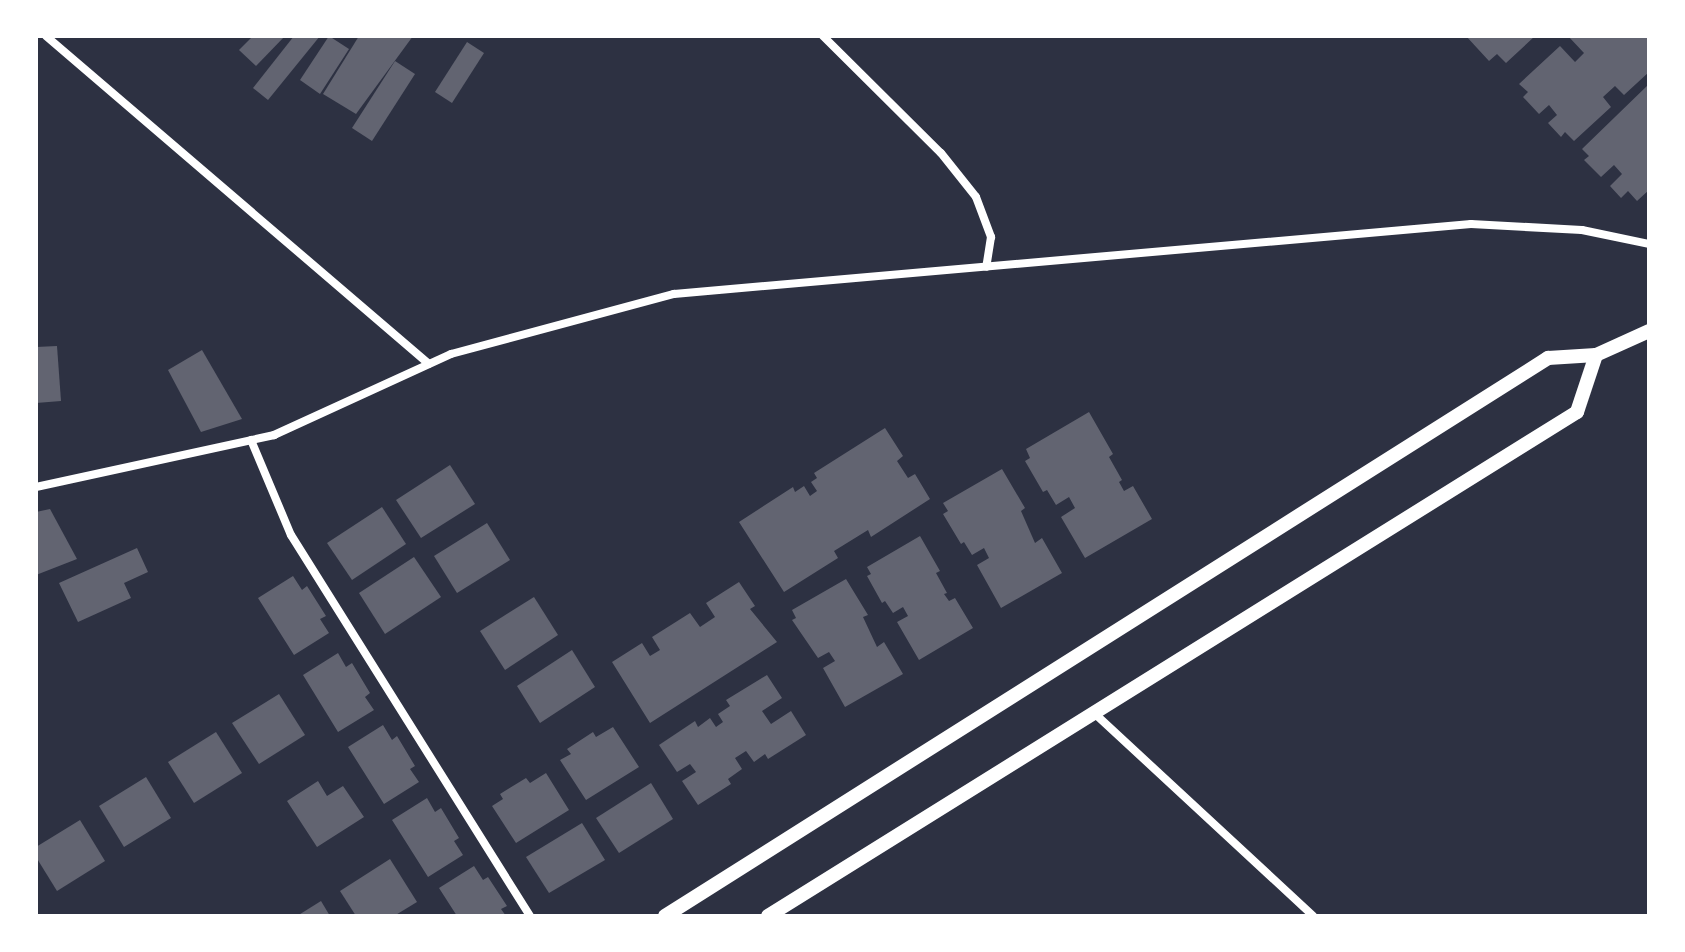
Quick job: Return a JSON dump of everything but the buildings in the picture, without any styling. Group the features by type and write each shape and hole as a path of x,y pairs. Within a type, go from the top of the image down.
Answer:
{"street":[{"path":"46,36 429,364"},
{"path":"823,36 941,153 976,197 991,237 986,267"},
{"path":"36,487 274,435 451,354 674,294 1471,224 1582,230 1649,244"},
{"path":"665,916 1548,358 1596,355 1648,333"},
{"path":"768,916 1092,711 1577,412 1596,355"},
{"path":"251,440 291,535 530,916"},
{"path":"1092,711 1313,916"}]}
